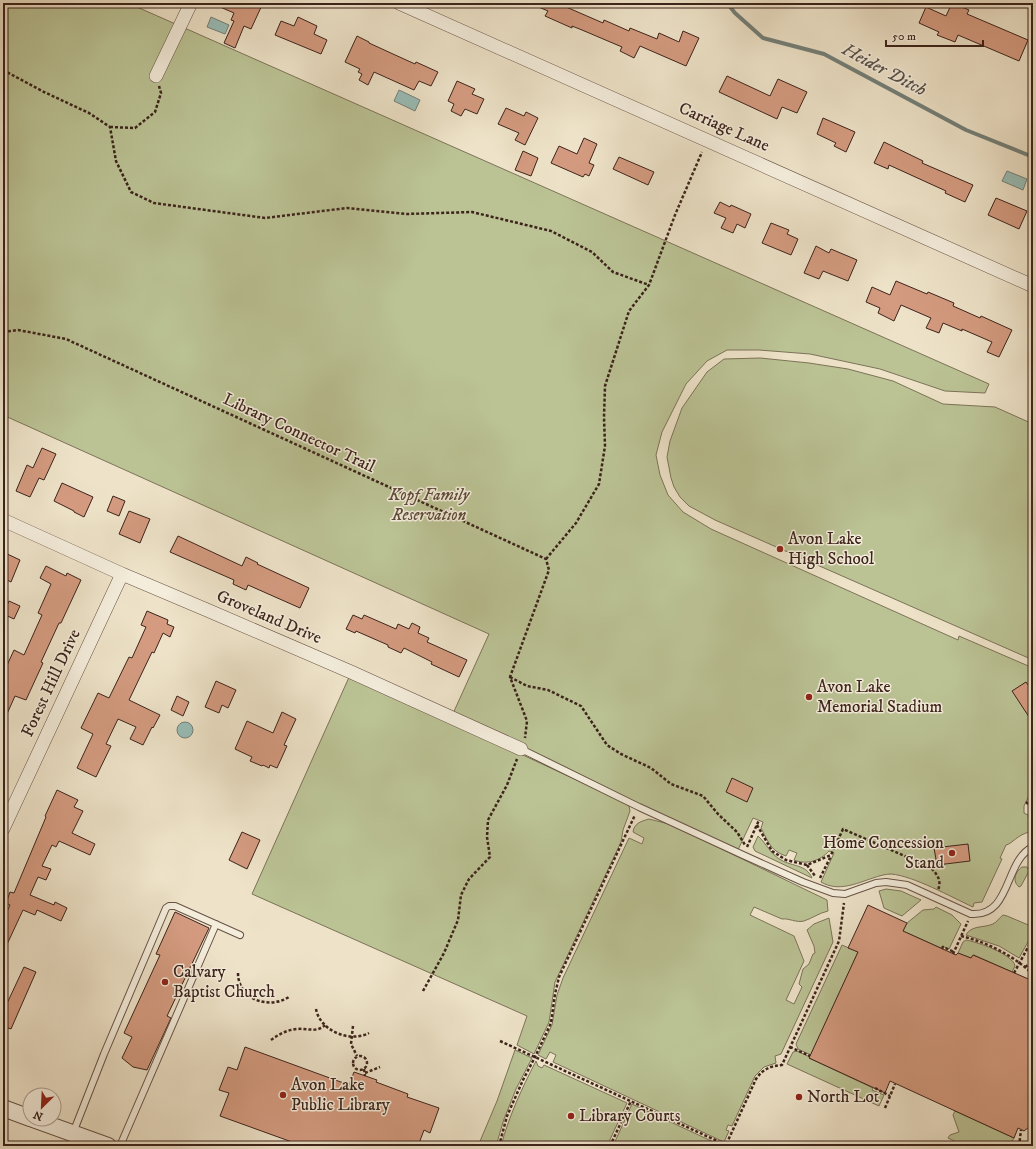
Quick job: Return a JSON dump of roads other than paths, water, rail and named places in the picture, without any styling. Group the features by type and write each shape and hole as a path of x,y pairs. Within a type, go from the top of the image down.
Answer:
{"street":[{"path":"156,76 190,3"},
{"name":"Carriage Lane","path":"399,3 1033,286"},
{"name":"Groveland Drive","path":"3,520 122,574 521,748"},
{"name":"Forest Hill Drive","path":"3,829 122,574"},
{"path":"3,1108 22,1115"},
{"path":"54,1127 108,1146"}],"lane":[{"path":"521,748 639,807 803,882 833,893 845,894 876,883 886,882 907,885 971,914 978,915 986,913 995,906 1004,892 1019,860 1025,851 1033,847"},
{"path":"73,1134 147,949 166,908 175,906 240,935"},
{"path":"120,1146 216,924"}],"water":[{"path":"211,17 229,25 225,34 207,27"},
{"path":"399,90 420,100 415,111 394,101"},
{"path":"1007,171 1027,179 1023,190 1002,181"},
{"path":"185,722 191,724 193,730 191,736 185,738 179,736 177,730 179,724"}],"waterway":[{"name":"Heider Ditch","path":"727,3 735,13 763,38 824,54 966,130 1033,157"}],"place":[{"name":"Avon Lake High School","path":"780,549"},
{"name":"Avon Lake Memorial Stadium","path":"809,697"},
{"name":"Home Concession Stand","path":"952,853"},
{"name":"Calvary Baptist Church","path":"165,982"},
{"name":"Avon Lake Public Library","path":"283,1095"},
{"name":"North Lot","path":"799,1097"},
{"name":"Library Courts","path":"571,1116"}],"park label":[{"name":"Kopf Family Reservation","path":"429,505"}]}
